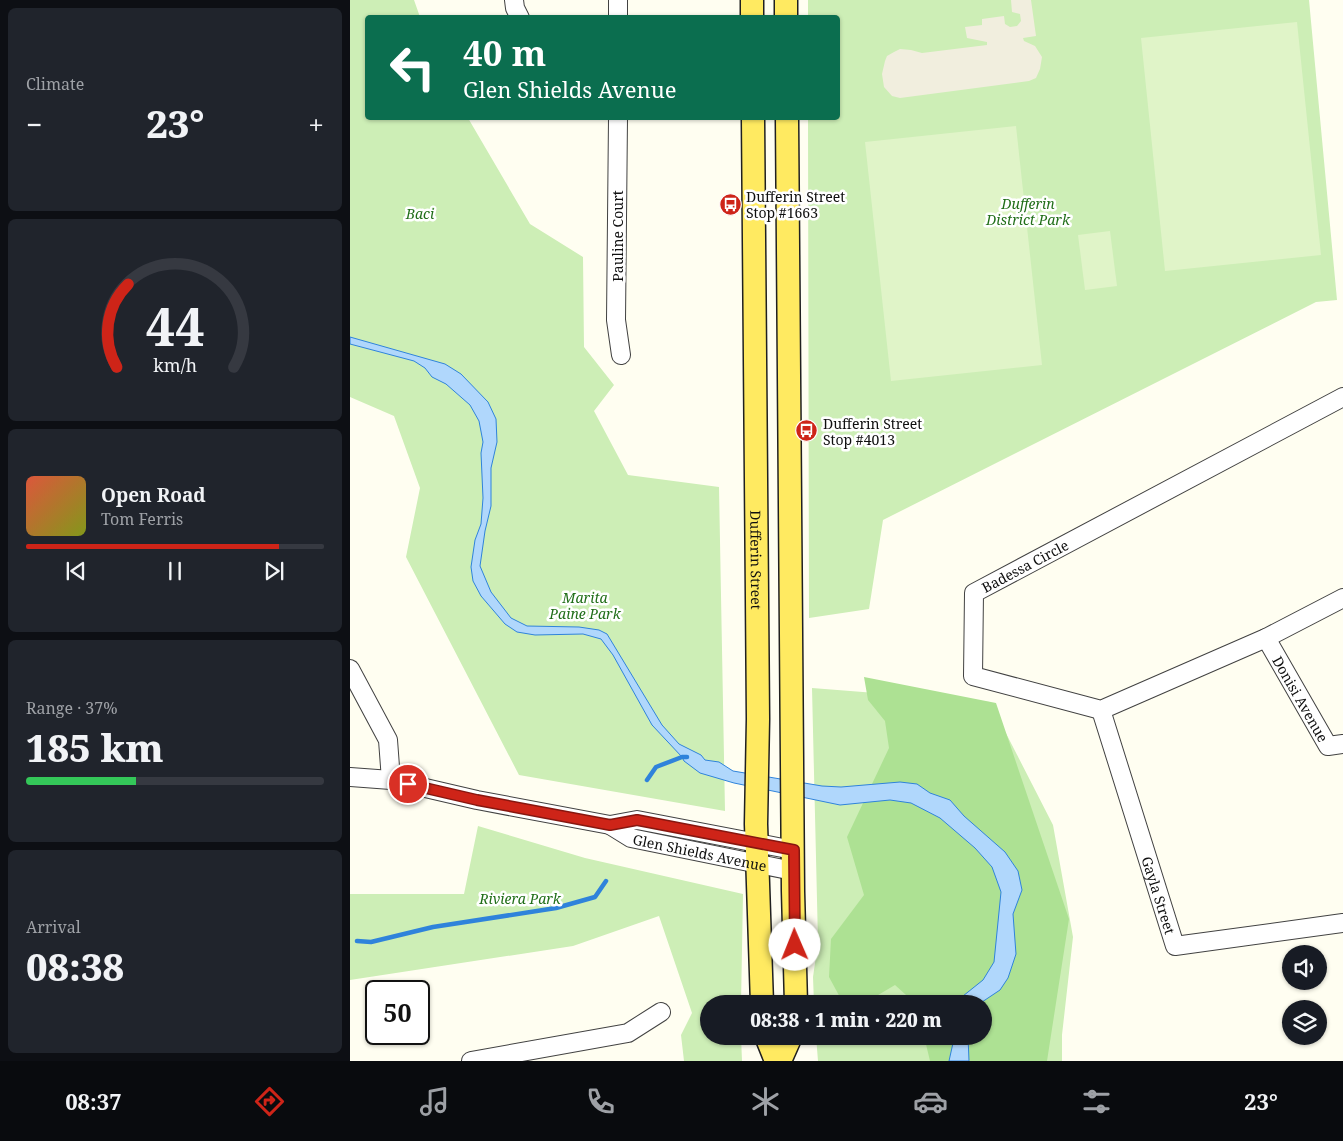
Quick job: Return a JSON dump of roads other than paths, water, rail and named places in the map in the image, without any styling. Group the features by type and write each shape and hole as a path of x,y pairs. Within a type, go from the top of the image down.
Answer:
{"main road":[{"path":"752,0 752,15"},
{"path":"786,0 786,15"},
{"name":"Dufferin Street","path":"753,120 758,719 756,816 762,995"},
{"path":"787,120 796,995"},
{"path":"770,1045 776,1061"},
{"path":"780,1061 787,1045"}],"street":[{"path":"514,0 518,15"},
{"path":"618,0 618,15"},
{"name":"Pauline Court","path":"618,120 616,320 621,355"},
{"name":"Badessa Circle","path":"1101,710 973,676 974,593 1343,397"},
{"path":"1101,710 1266,638 1343,598"},
{"name":"Donisi Avenue","path":"1266,638 1328,746 1343,744"},
{"path":"350,669 388,740 391,780"},
{"name":"Gayla Street","path":"1101,710 1175,946 1343,923"},
{"name":"Glen Shields Avenue","path":"350,777 391,780 477,800 610,825 637,820 793,861"},
{"path":"470,1061 628,1033 661,1012"}],"water":[{"path":"350,337 445,364 461,374 488,402 496,419 497,442 491,468 491,506 480,566 491,592 511,618 527,626 579,627 599,630 607,634 662,725 679,744 701,755 705,760 719,762 733,771 822,786 841,787 900,782 917,784 930,793 950,800 964,816 1005,852 1018,871 1022,890 1013,914 1016,954 1008,978 1000,990 992,995 964,995 983,980 994,962 1001,892 992,867 975,848 940,818 911,803 890,800 840,805 734,783 700,773 684,761 652,725 613,655 601,639 583,634 535,635 517,632 505,624 481,596 473,581 471,567 475,540 481,524 483,498 481,453 483,442 479,421 470,405 446,384 432,377 425,368 414,361 350,344"},
{"path":"953,1045 968,1045 969,1061 949,1061"}],"waterway":[{"path":"647,780 656,767 682,757 687,757"},
{"path":"357,941 371,942 433,927 556,908 595,897 606,881"}],"place":[{"name":"Dufferin Street Stop #1663","path":"730,204"},
{"name":"Dufferin Street Stop #4013","path":"807,431"}],"park label":[{"name":"Dufferin District Park","path":"1028,212"},
{"name":"Baci","path":"420,213"},
{"name":"Marita Paine Park","path":"585,606"},
{"name":"Riviera Park","path":"520,898"}]}
